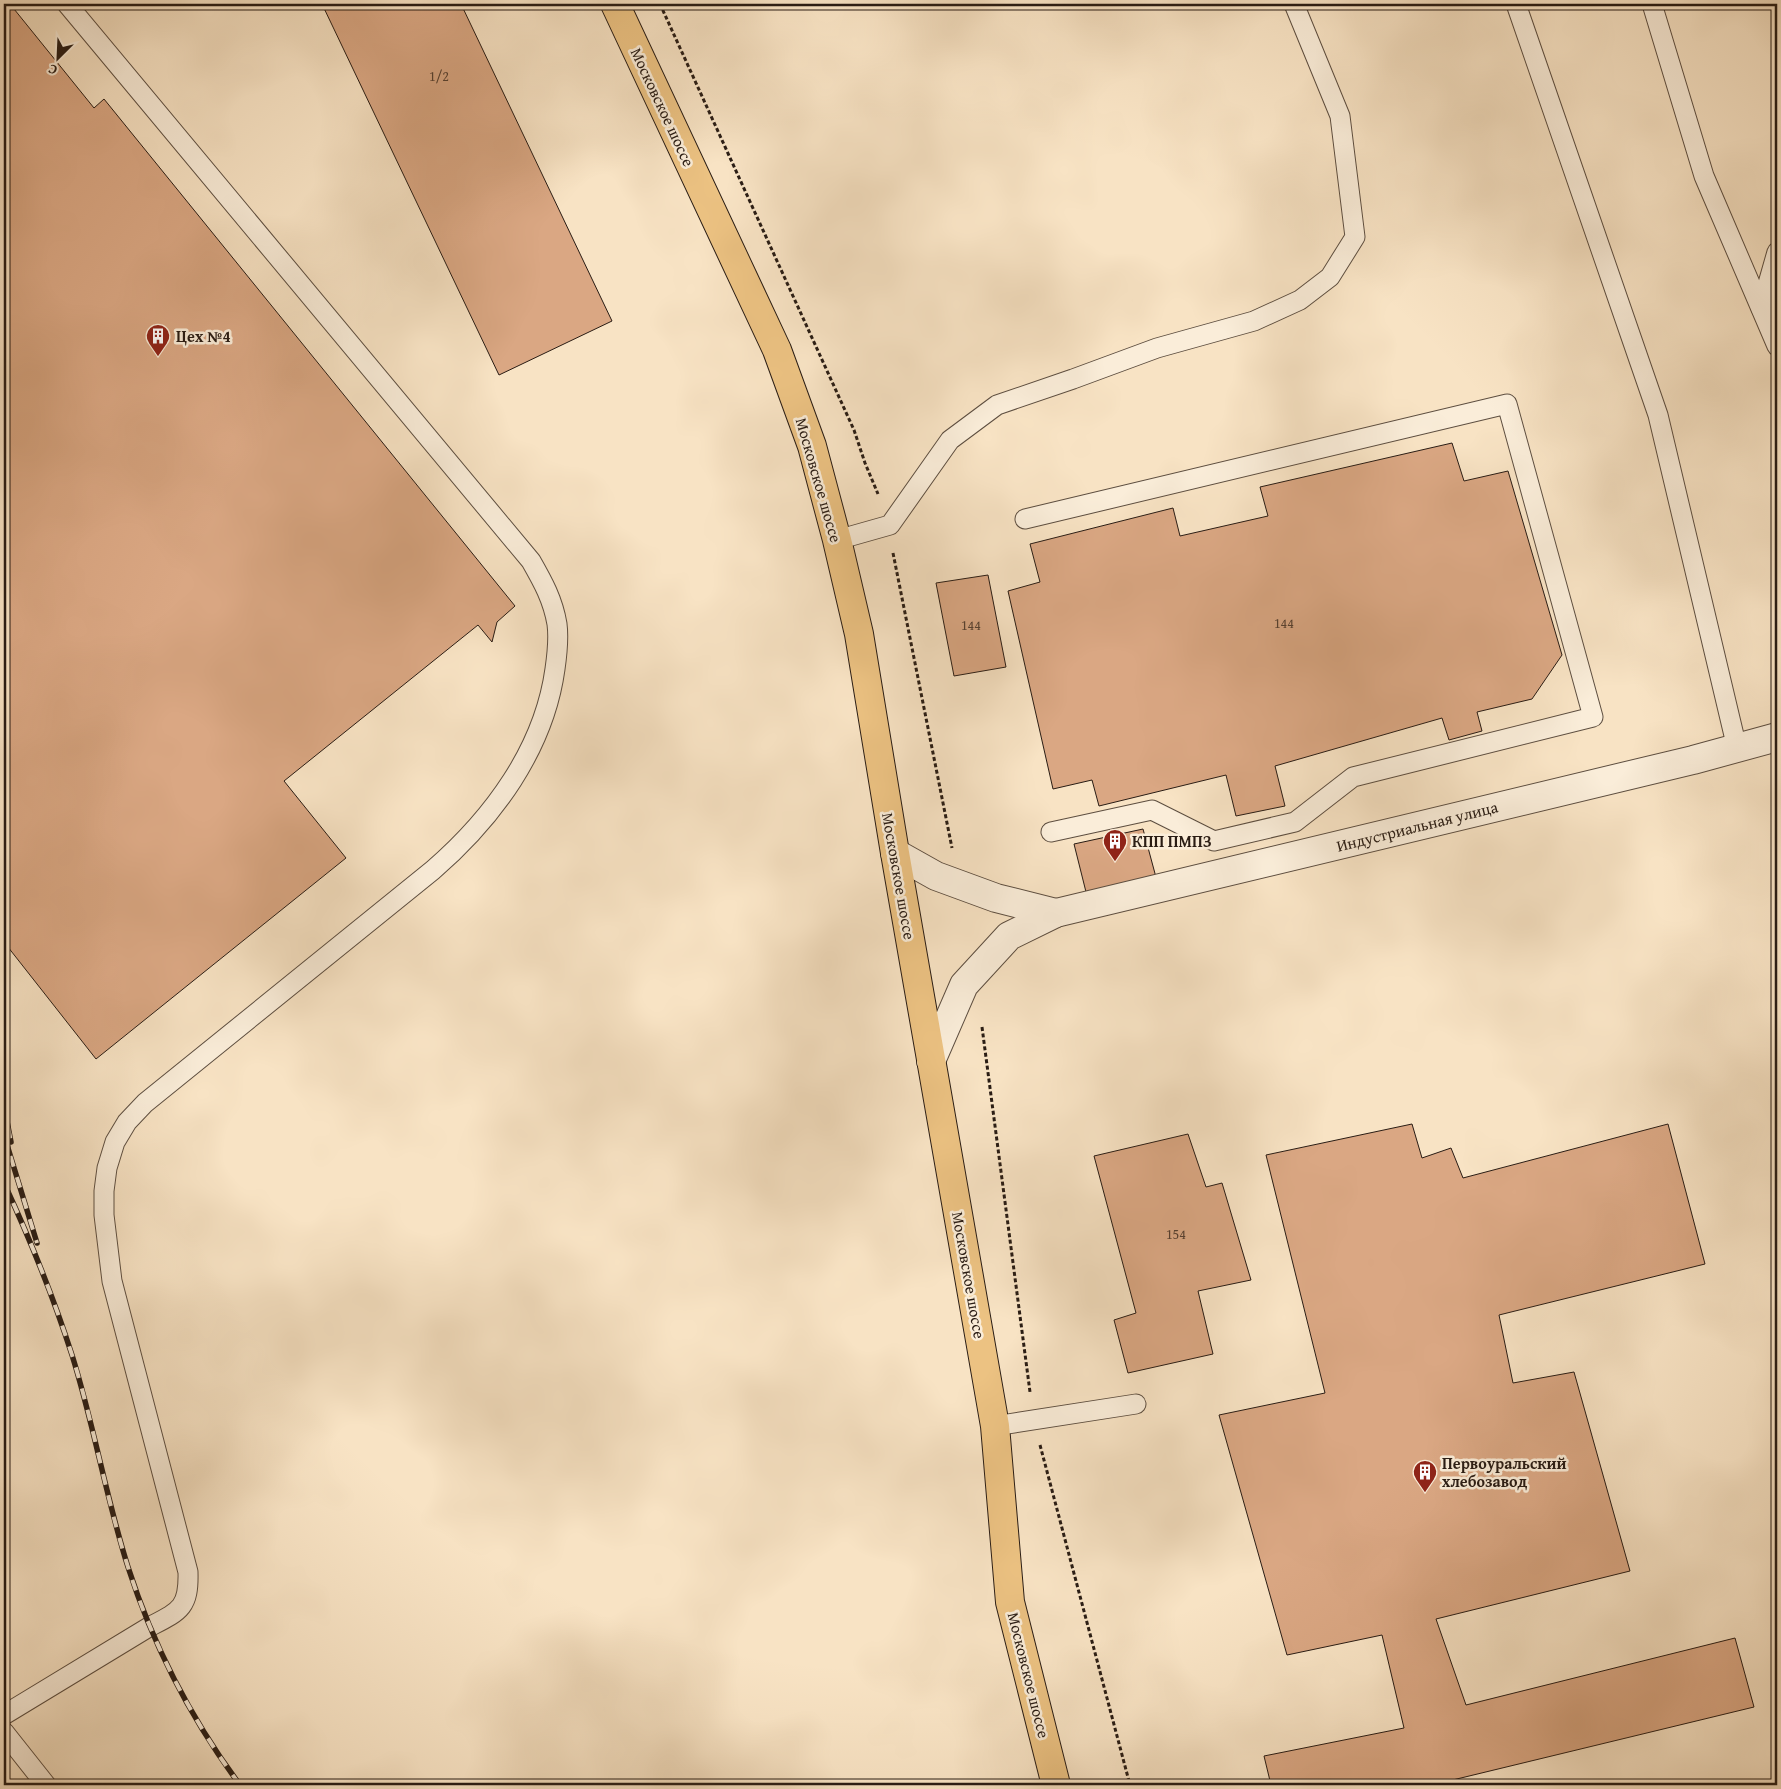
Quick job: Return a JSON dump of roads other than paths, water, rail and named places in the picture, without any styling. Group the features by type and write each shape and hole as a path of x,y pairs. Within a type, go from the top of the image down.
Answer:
{"main road":[{"name":"Московское шоссе","path":"614,4 777,350 812,446 837,540 858,634 995,1426 1010,1602 1056,1785"}],"street":[{"name":"Индустриальная улица","path":"931,1061 964,985 1009,936 1056,913 1777,737"},
{"path":"895,853 936,876 996,898 1056,913"}],"lane":[{"path":"4,1715 149,1627 171,1616 186,1601 188,1572 112,1280 104,1215 104,1191 107,1168 116,1142 127,1122 145,1103 433,870 459,848 479,826 511,782 531,746 546,712 553,688 558,652 557,625 550,596 531,561 67,4"},
{"path":"837,540 890,525 950,440 997,405 1158,348 1254,321 1300,300 1330,277 1355,237 1340,116 1294,4"},
{"path":"1516,4 1658,415 1737,748"},
{"path":"1652,4 1704,176 1777,346"},
{"path":"1761,308 1777,252"},
{"path":"1025,519 1507,404 1593,717 1354,777 1295,822 1214,841 1152,810 1051,832"},
{"path":"995,1426 1136,1404"},
{"path":"4,1732 46,1785"}],"railway":[{"path":"4,1106 11,1142"},
{"path":"4,1135 37,1243"},
{"path":"4,1183 41,1268 72,1355 120,1541 149,1625 190,1708 205,1734 240,1785"}],"place":[{"name":"Цех №4","path":"158,357"},
{"name":"КПП ПМПЗ","path":"1115,862"},
{"name":"Первоуральский хлебозавод","path":"1425,1493"}]}
